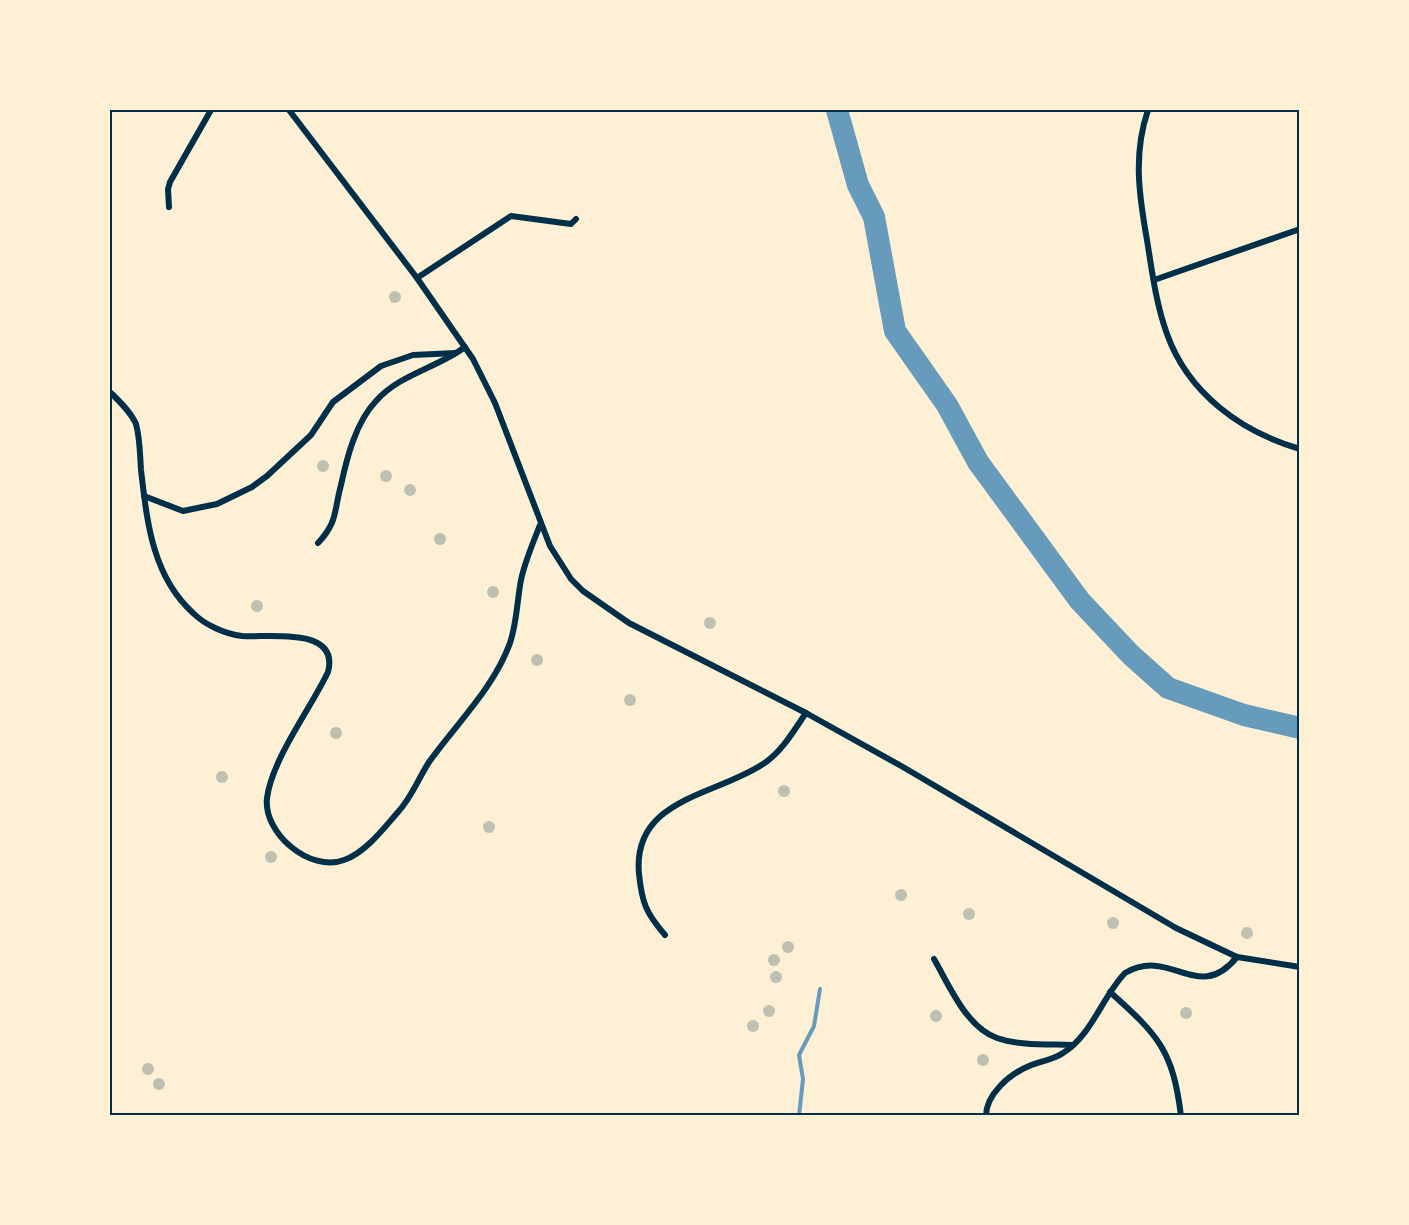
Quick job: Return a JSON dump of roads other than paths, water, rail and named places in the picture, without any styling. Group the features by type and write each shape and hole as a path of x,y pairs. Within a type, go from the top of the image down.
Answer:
{"street":[{"path":"168,207 170,182 211,110"},
{"path":"289,110 417,278 465,346 495,403 550,546 571,579 599,604 629,623 806,713 1176,928 1237,957 1299,967"},
{"path":"1148,110 1138,148 1138,177 1154,280 1167,333 1191,379 1217,405 1243,425 1271,440 1299,449"},
{"path":"417,278 511,216 571,224 576,219"},
{"path":"1154,280 1299,229"},
{"path":"318,543 333,524 340,486 361,423 368,411 385,392 399,382 456,353 465,346"},
{"path":"144,496 183,511 217,504 260,482 311,435 333,402 381,366 413,355 456,353"},
{"path":"110,392 135,423 152,546 168,583 193,614 208,624 240,636 308,639 323,646 329,656 328,672 277,766 270,785 267,807 277,832 287,843 306,855 333,862 345,860 356,853 409,800 427,765 491,681 510,641 524,566 540,525"},
{"path":"665,935 643,903 638,862 647,831 664,812 687,798 744,775 769,760 806,713"},
{"path":"986,1116 989,1098 1018,1072 1027,1066 1055,1057 1073,1045 1125,973 1135,967 1156,965 1206,978 1221,974 1237,957"},
{"path":"934,959 964,1009 989,1034 1012,1041 1073,1045"},
{"path":"1110,992 1153,1031 1161,1043 1177,1083 1181,1116"}],"waterway":[{"path":"837,110 858,185 874,217 895,331 947,405 978,462 1080,601 1131,655 1168,688 1244,715 1300,728"},
{"path":"799,1116 803,1079 799,1055 814,1026 820,989"}]}
